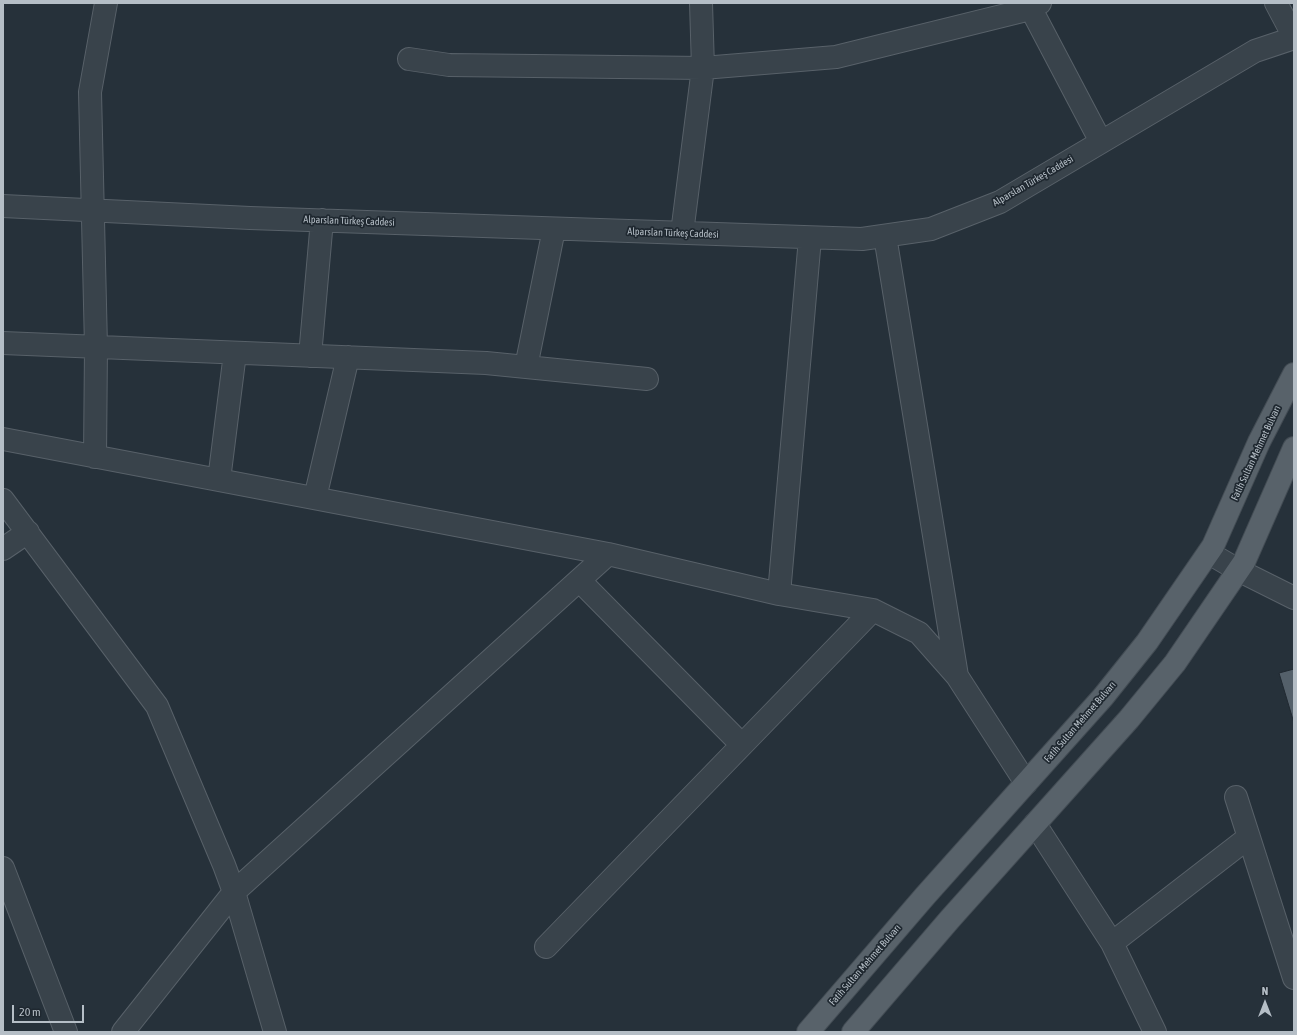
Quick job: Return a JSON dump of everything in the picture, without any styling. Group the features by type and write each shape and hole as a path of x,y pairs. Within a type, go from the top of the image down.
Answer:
{"main road":[{"name":"Fatih Sultan Mehmet Bulvarı","path":"808,1032 924,896 1103,697 1147,642 1213,546 1259,442 1294,374"},
{"path":"853,1032 950,919 1129,719 1175,662 1244,562 1294,448"}],"street":[{"path":"95,457 96,347 90,92 106,3"},
{"path":"682,233 703,68 701,3"},
{"path":"1276,3 1294,37"},
{"path":"409,59 449,65 703,68 836,57 1022,11 1035,5 1101,142"},
{"name":"Alparslan Türkeş Caddesi","path":"3,206 322,220 810,238 862,239 885,236 931,229 1000,202 1255,51 1294,37"},
{"path":"310,356 322,220"},
{"path":"526,367 554,228"},
{"path":"885,236 957,676"},
{"path":"779,594 810,238"},
{"path":"3,343 486,363 647,379"},
{"path":"219,480 235,353"},
{"path":"315,498 348,357"},
{"path":"3,439 608,554 779,594 873,610 919,633 957,676 1026,783"},
{"path":"3,500 156,706 234,892 274,1032"},
{"path":"3,549 28,532"},
{"path":"1209,553 1238,570 1294,598"},
{"path":"123,1032 234,892 608,554"},
{"path":"579,580 742,745"},
{"path":"546,947 873,610"},
{"path":"1236,797 1294,978"},
{"path":"1035,824 1112,943 1155,1032"},
{"path":"1112,943 1249,837"},
{"path":"3,868 66,1032"}],"building":[{"path":"1294,669 1294,723 1279,673"}]}
